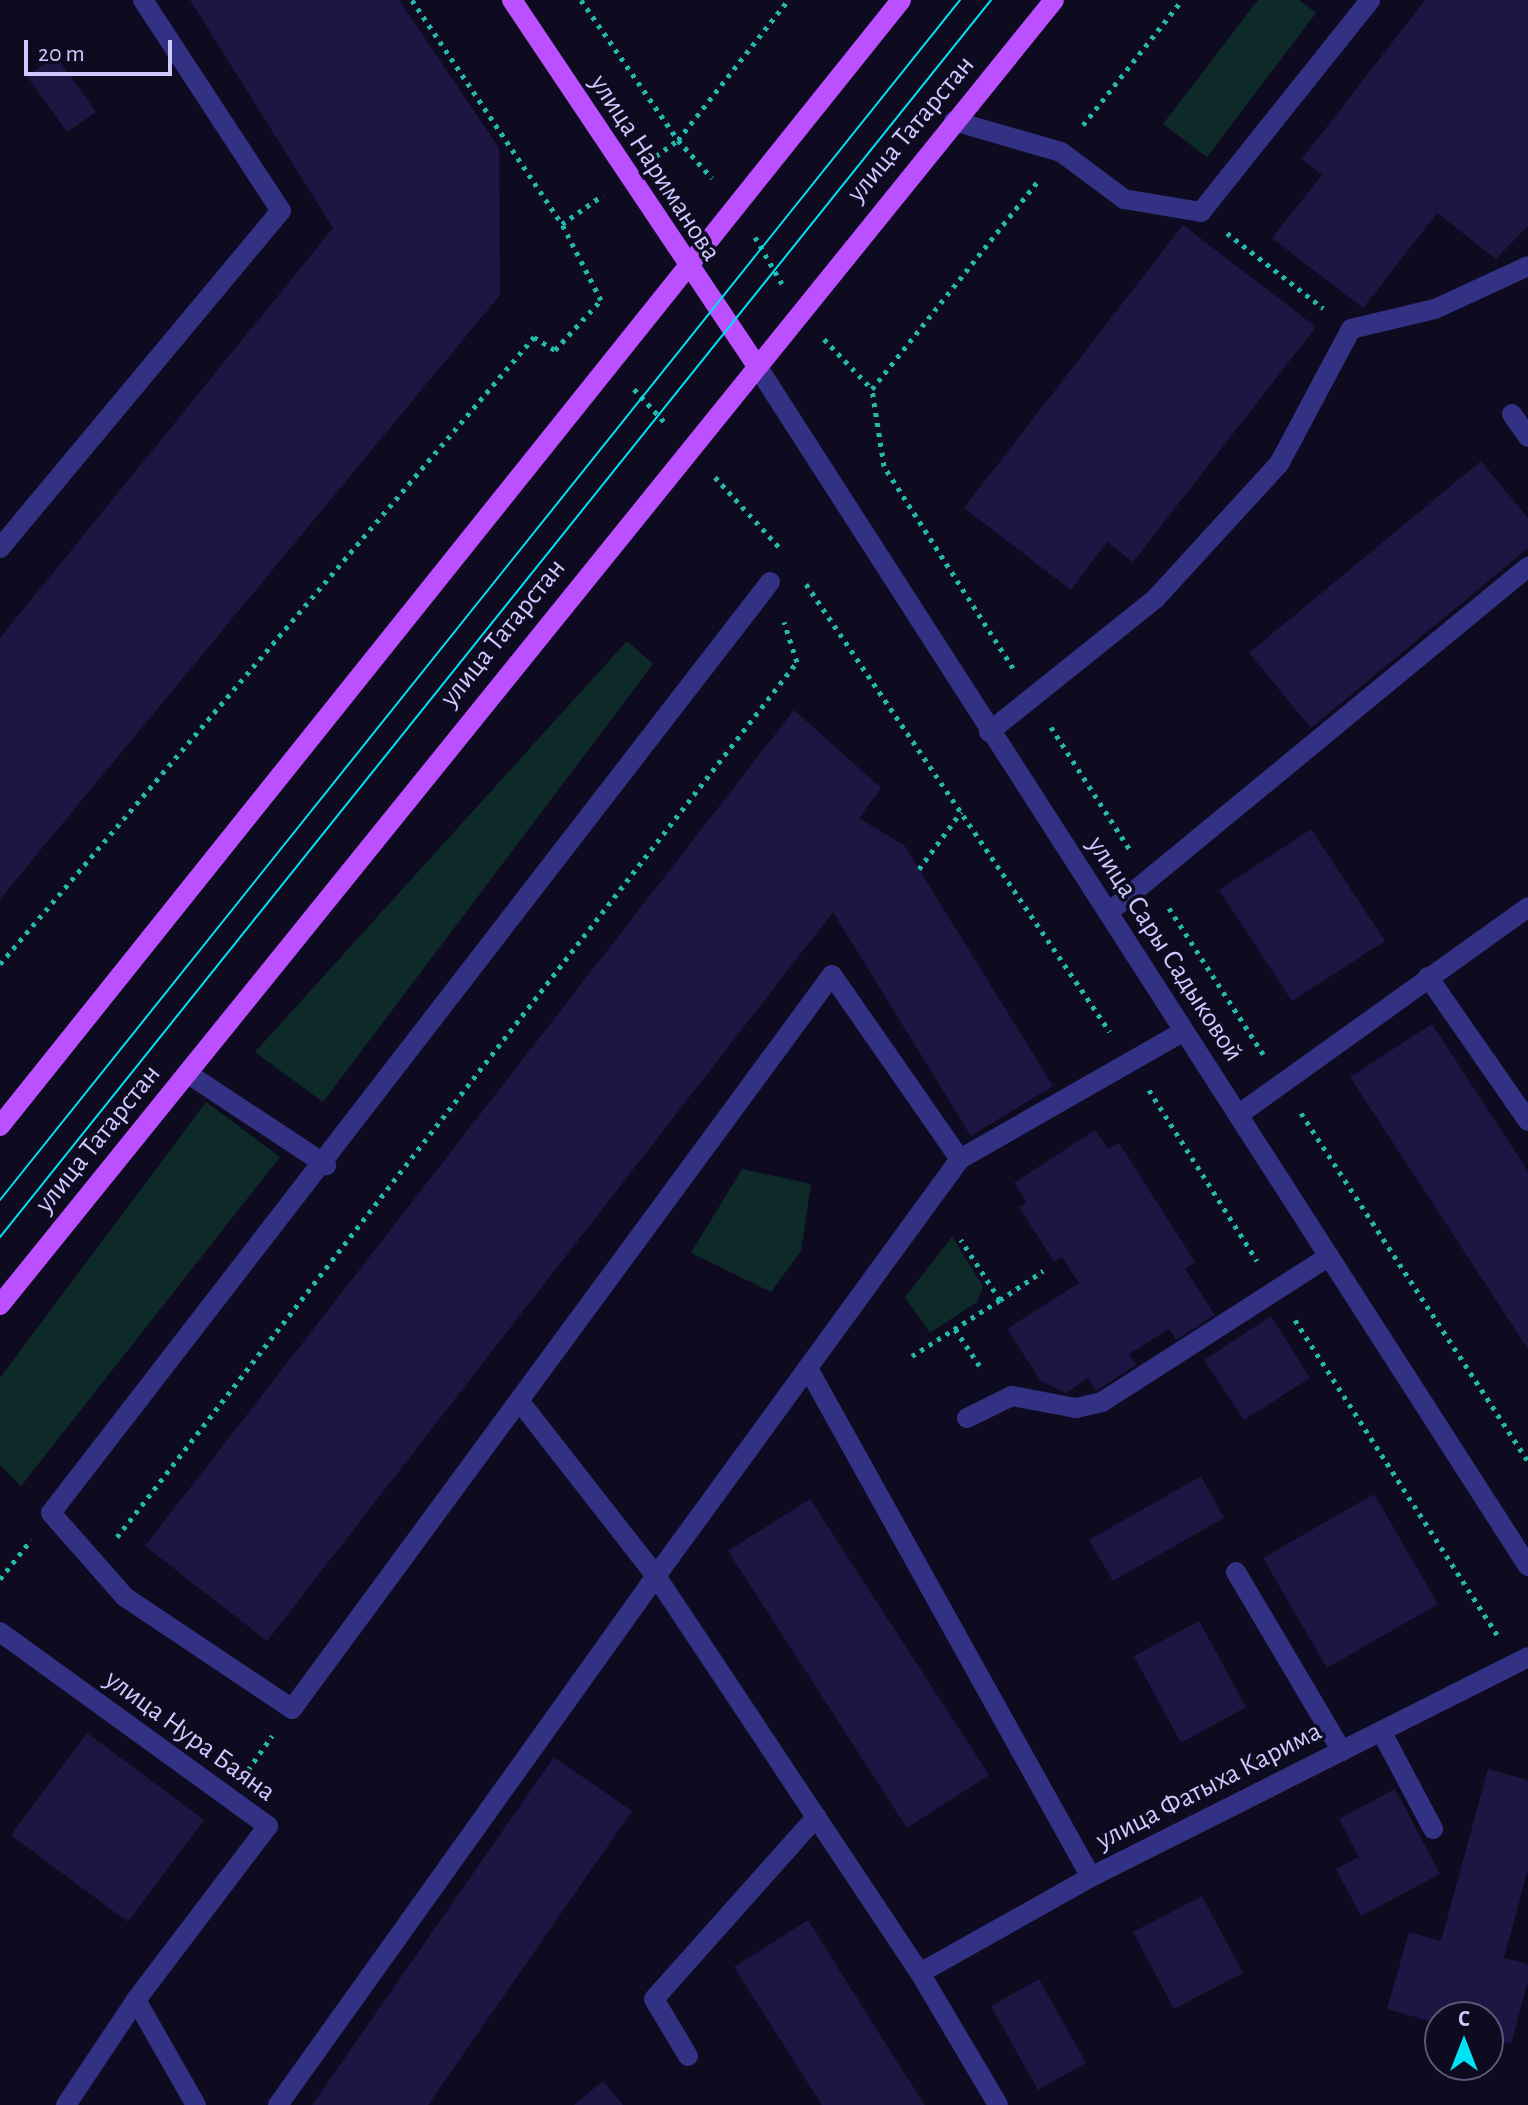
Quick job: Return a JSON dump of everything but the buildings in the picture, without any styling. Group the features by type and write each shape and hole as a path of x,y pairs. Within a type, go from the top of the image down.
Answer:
{"main road":[{"name":"улица Нариманова","path":"512,0 687,270 755,363"},
{"path":"0,1126 901,0"},
{"name":"улица Татарстан","path":"0,1305 755,363 1054,0"}],"street":[{"path":"0,548 281,211 143,0"},
{"path":"954,121 1061,152 1124,199 1201,212 1370,0"},
{"path":"989,732 1156,598 1279,464 1351,329 1435,309 1528,266"},
{"name":"улица Сары Садыковой","path":"755,363 989,732 1109,912 1528,1566"},
{"path":"1512,414 1528,437"},
{"path":"1109,912 1151,882 1528,567"},
{"path":"770,582 326,1165 51,1513 125,1597 292,1709 521,1403 832,975 960,1159"},
{"path":"1238,1115 1280,1081 1528,907"},
{"path":"1428,977 1528,1121"},
{"path":"278,2105 656,1576 810,1372 960,1159 1133,1066 1184,1031"},
{"path":"187,1073 326,1165"},
{"path":"967,1418 1000,1398 1076,1408 1102,1402 1329,1256"},
{"path":"810,1372 1091,1877"},
{"path":"521,1403 656,1576 920,1973 998,2105"},
{"path":"1236,1572 1342,1751"},
{"name":"улица Нура Баяна","path":"0,1632 268,1826 136,2000"},
{"name":"улица Фатыха Карима","path":"920,1973 1091,1877 1522,1660"},
{"path":"1381,1731 1433,1829"},
{"path":"688,2056 654,1999 816,1817"},
{"path":"66,2105 136,2000 196,2105"}],"path":[{"path":"0,964 534,337 555,350 601,300 562,224 412,0"},
{"path":"581,0 678,140 738,206 797,311 872,389 884,466 1528,1461"},
{"path":"562,224 678,140 788,0"},
{"path":"872,389 1182,0"},
{"path":"1201,212 1351,329"},
{"path":"96,1564 797,662 770,582 788,557 1133,1066 1276,1290 1522,1660"},
{"path":"919,869 961,812"},
{"path":"961,1240 1000,1300"},
{"path":"912,1356 1043,1271"},
{"path":"955,1329 1000,1398"},
{"path":"0,1579 51,1513"},
{"path":"227,1798 292,1709"}],"green space":[{"path":"1258,0 1299,0 1316,13 1207,157 1163,124"},
{"path":"627,641 653,664 323,1102 255,1052"},
{"path":"206,1102 280,1157 21,1486 0,1465 0,1378"},
{"path":"742,1169 811,1184 801,1251 771,1292 691,1253"},
{"path":"952,1237 983,1286 977,1302 930,1333 905,1297"}],"tram line":[{"path":"0,1200 960,0"},
{"path":"0,1237 991,0"}]}
